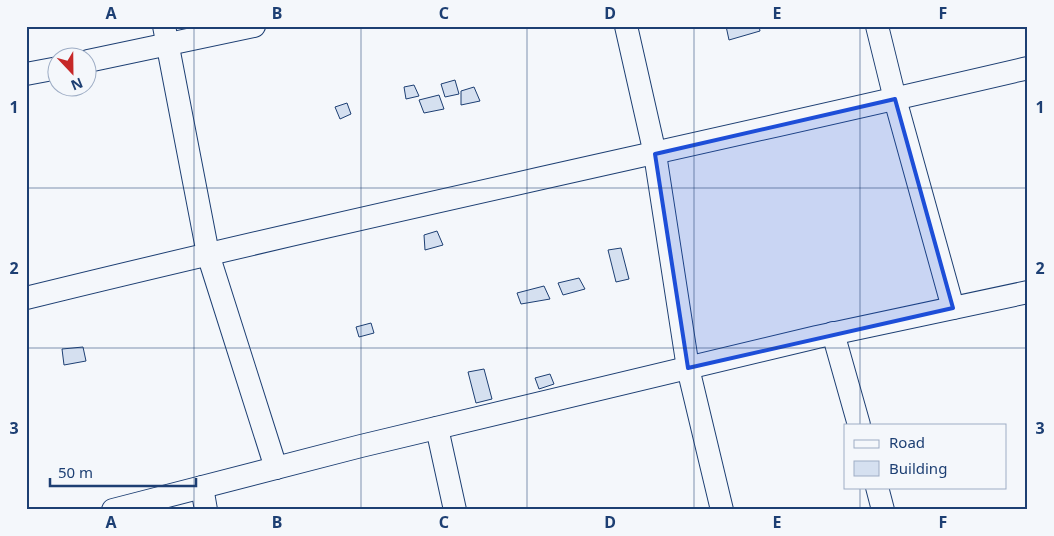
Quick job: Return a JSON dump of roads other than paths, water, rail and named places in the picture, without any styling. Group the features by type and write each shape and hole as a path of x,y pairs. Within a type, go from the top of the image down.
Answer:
{"street":[{"path":"98,58 166,35 254,26"},
{"path":"626,26 655,154 688,368 722,510"},
{"path":"877,26 895,99 954,308"},
{"path":"166,35 208,254 276,468"},
{"path":"26,298 208,254 1028,68"},
{"path":"26,74 48,70"},
{"path":"113,510 437,428 833,333 1028,292"},
{"path":"833,333 859,424"},
{"path":"437,428 454,510"},
{"path":"202,487 206,510"},
{"path":"877,488 883,510"}]}
